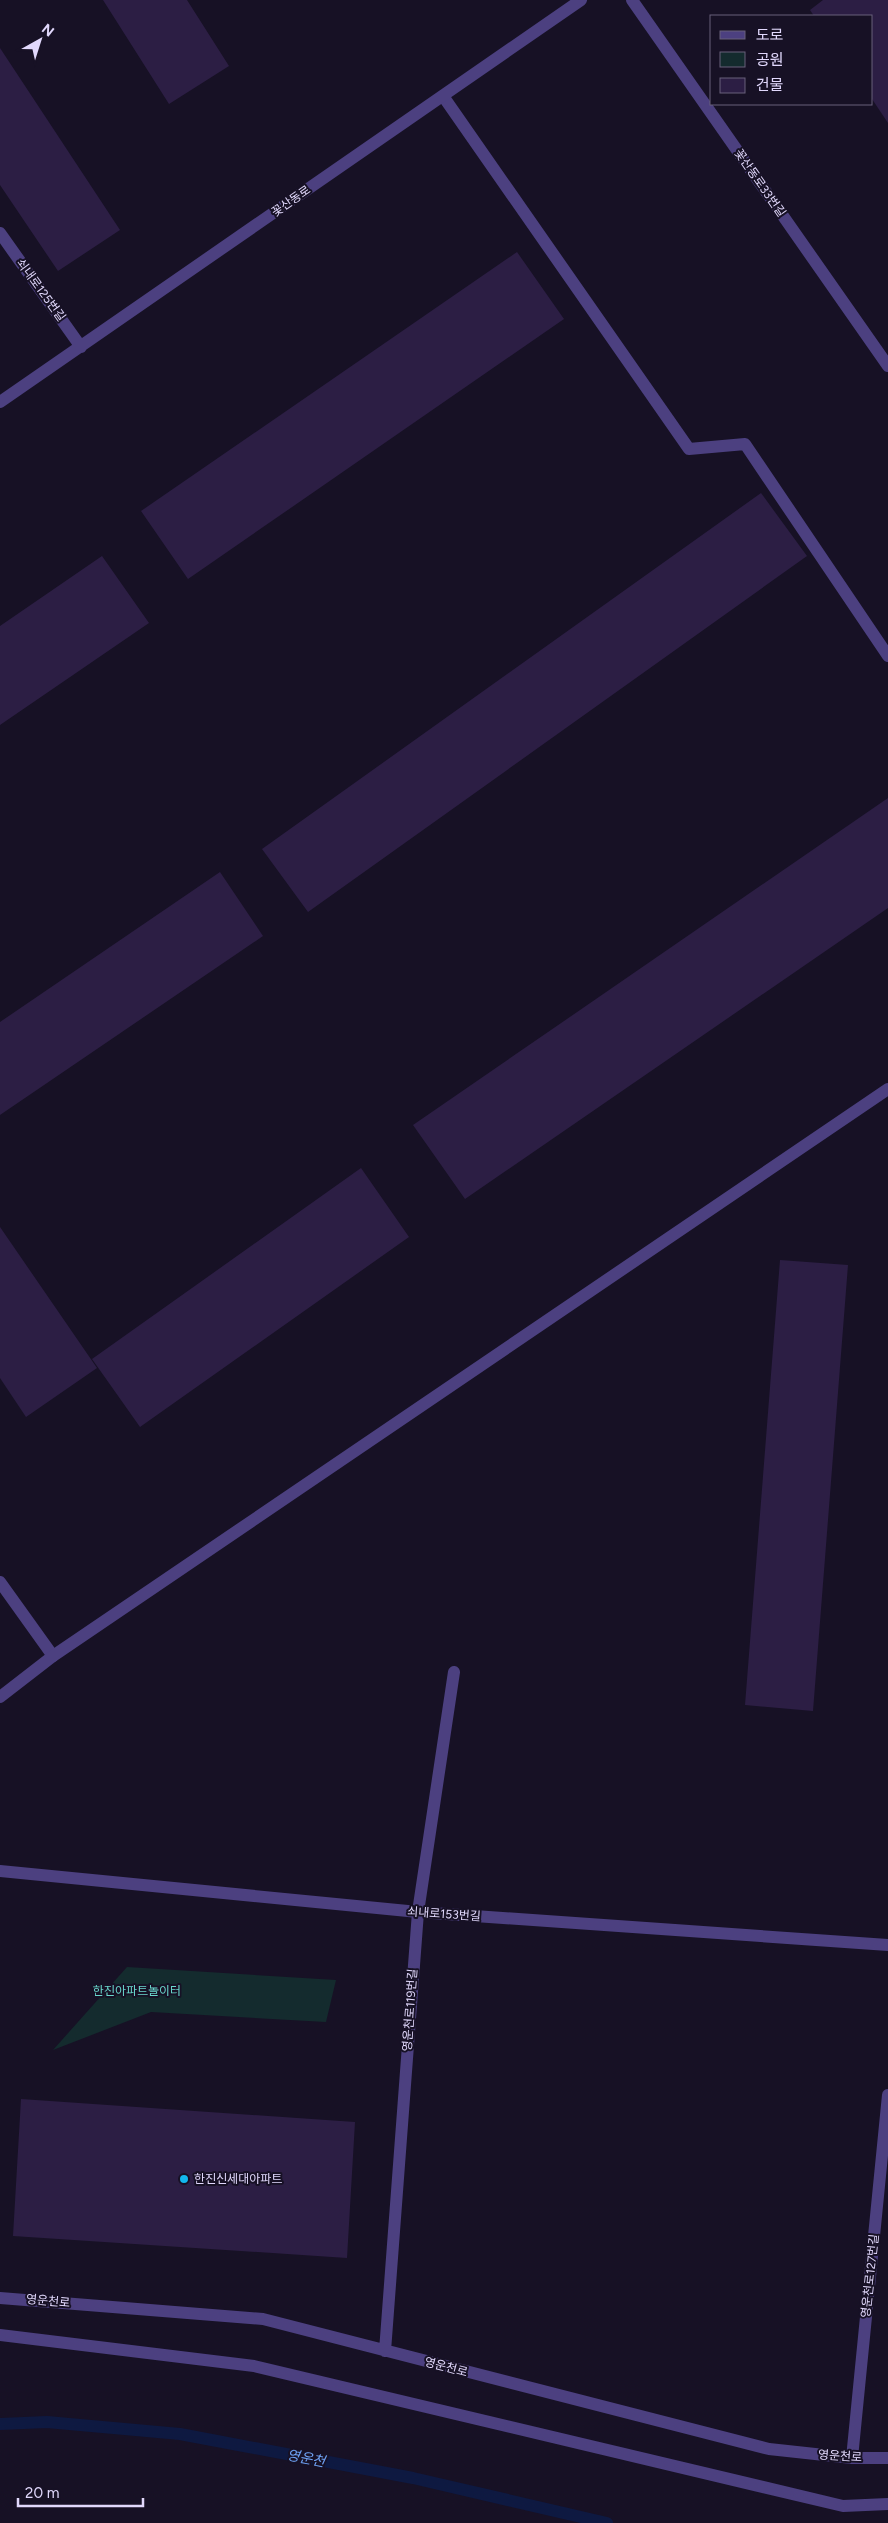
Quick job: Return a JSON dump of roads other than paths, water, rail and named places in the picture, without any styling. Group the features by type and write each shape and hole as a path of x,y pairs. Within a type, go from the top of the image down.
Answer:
{"street":[{"name":"꽃산동로","path":"0,402 581,0"},
{"name":"꽃산동로33번길","path":"632,0 888,366"},
{"path":"443,96 689,449 745,444 888,656"},
{"name":"쇠내로125번길","path":"0,233 81,346"},
{"path":"0,1696 53,1656 888,1089"},
{"path":"0,1582 53,1656"},
{"name":"영운천로119번길","path":"385,2351 418,1912 454,1672"},
{"name":"쇠내로153번길","path":"0,1871 418,1912 888,1945"},
{"name":"영운천로127번길","path":"852,2458 888,2095"},
{"name":"영운천로","path":"0,2298 263,2319 769,2449 852,2458 888,2458"},
{"path":"0,2335 254,2366 843,2506 888,2504"}],"waterway":[{"name":"영운천","path":"0,2424 47,2422 180,2434 413,2478 607,2523"}],"place":[{"name":"한진신세대아파트","path":"184,2179"}],"park label":[{"name":"한진아파트놀이터","path":"137,1991"}]}
